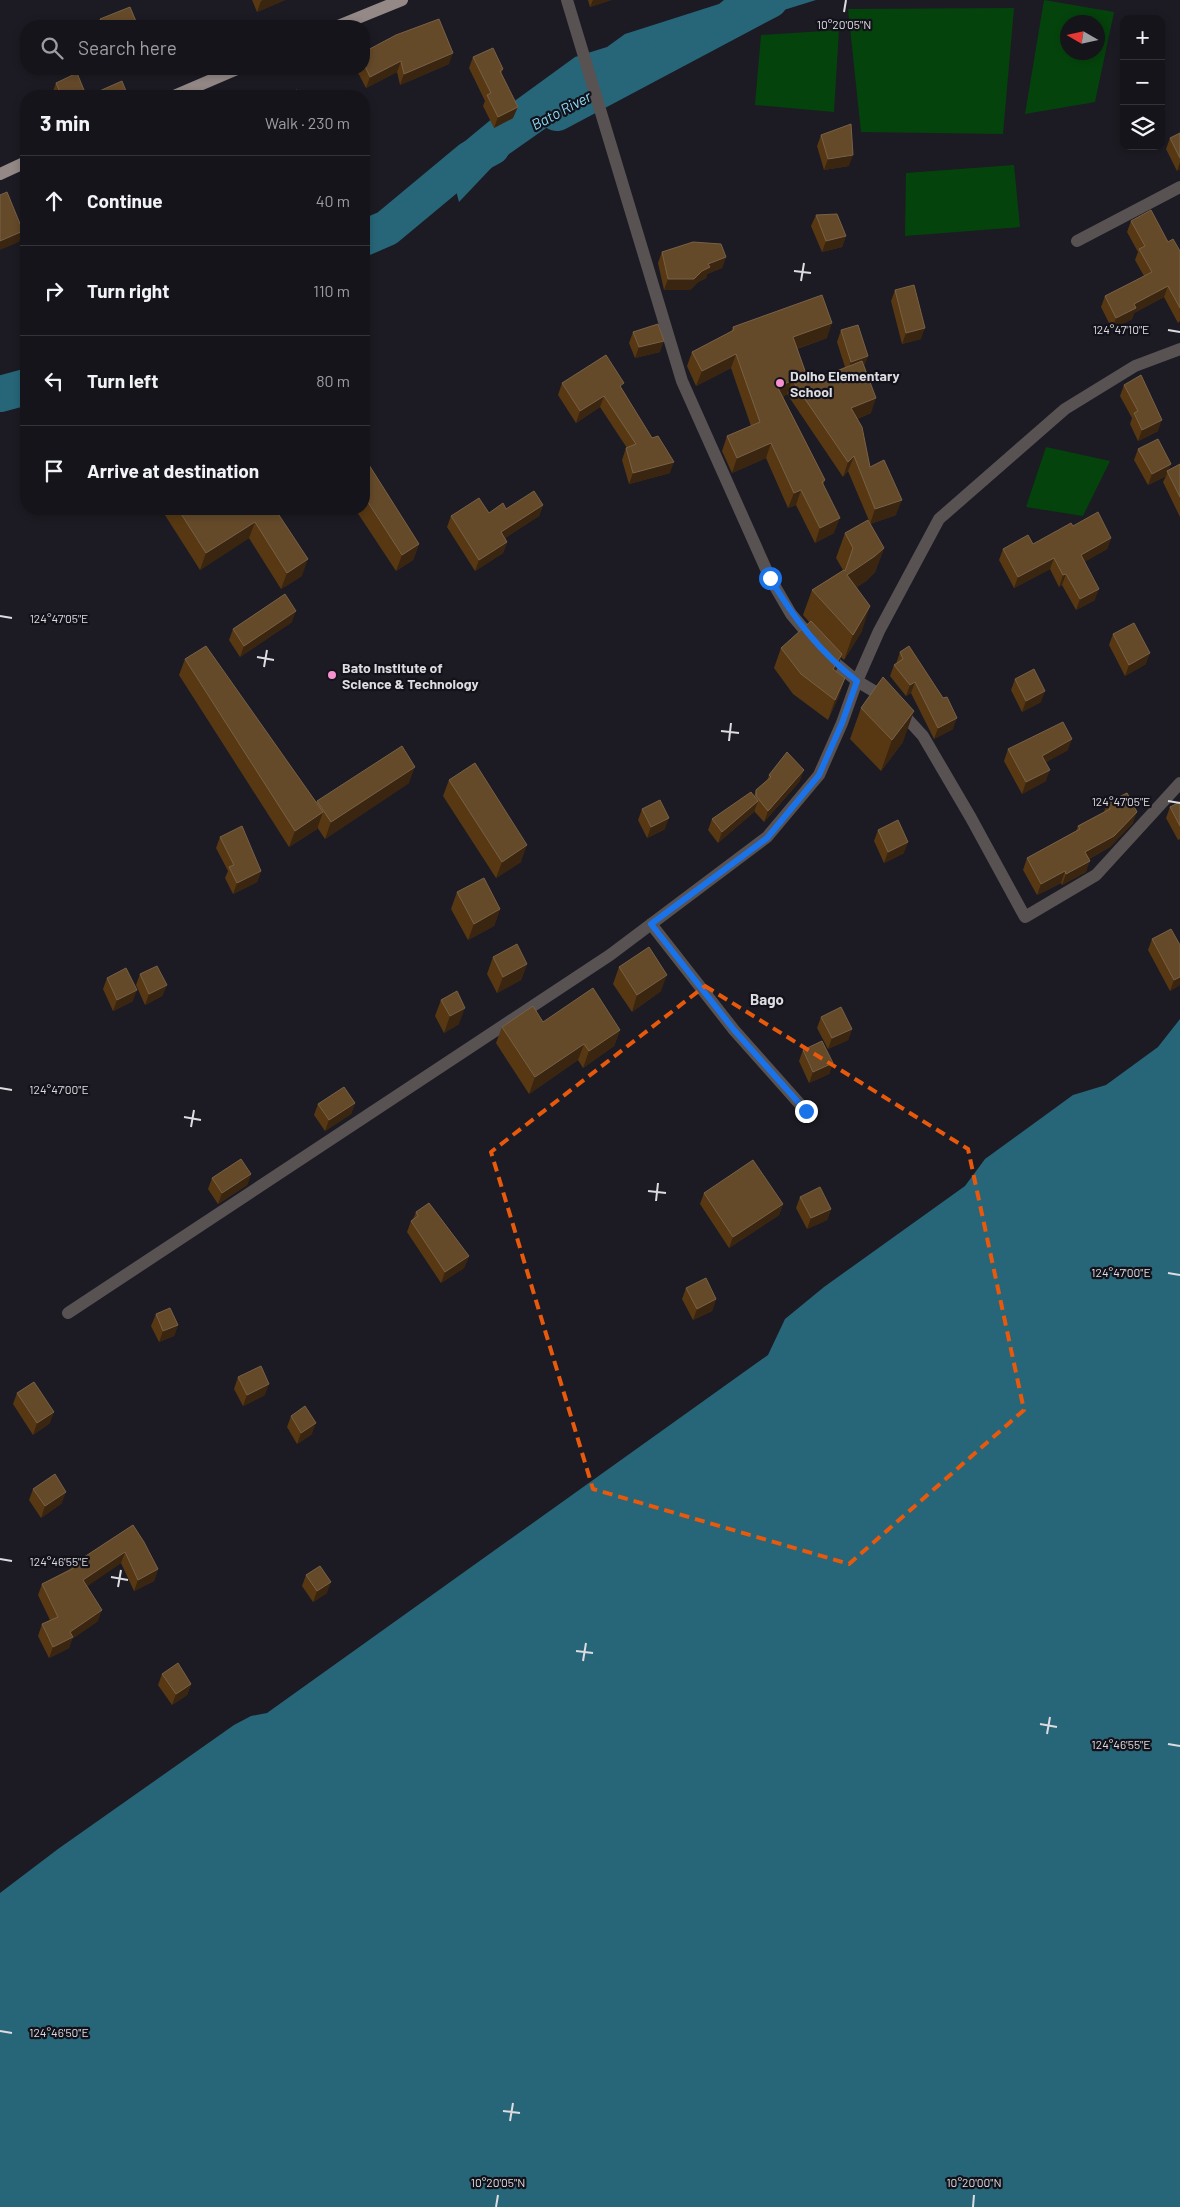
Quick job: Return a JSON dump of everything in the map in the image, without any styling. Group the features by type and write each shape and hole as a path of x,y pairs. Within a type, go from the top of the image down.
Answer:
{"main road":[{"path":"353,20 402,0"},
{"path":"188,90 222,75"},
{"path":"0,174 20,165"}],"street":[{"path":"567,0 604,128 682,381 770,578 791,614 832,661 857,681 892,702 923,736 971,818 1025,917 1096,875 1180,783"},
{"path":"1076,241 1180,187"},
{"path":"68,1313 610,955 767,838 819,775 879,632 939,519 1065,409 1135,366 1180,349"},
{"path":"651,924 734,1030 806,1111"}],"highlighted area":[{"path":"705,986 968,1149 1024,1410 849,1564 593,1489 491,1152"}],"green space":[{"path":"1044,0 1114,12 1105,55 1105,15 1060,15 1060,60 1104,60 1095,102 1025,114"},
{"path":"1014,8 1003,134 861,132 848,9"},
{"path":"839,30 834,112 755,105 761,35"},
{"path":"1014,165 1020,227 905,236 906,173"},
{"path":"1046,447 1110,461 1083,516 1026,507"}],"water":[{"path":"724,0 816,0 722,29 704,42 671,52 654,65 607,81 586,100 495,164 459,202 447,156 505,108 575,57 607,47 625,34 719,4"},
{"path":"1180,1019 1180,2207 0,2207 0,1893 58,1849 234,1725 251,1716 267,1713 768,1355 785,1319 824,1287 965,1186 985,1159 1073,1095 1106,1085 1158,1047"}],"building":[{"path":"130,7 135,20 100,20"},
{"path":"439,19 453,53 404,74 401,61 370,77 370,49 396,35"},
{"path":"493,48 503,69 500,71 518,107 498,117 487,95 491,93 473,57"},
{"path":"73,75 78,75 84,90 59,90 56,83"},
{"path":"122,81 126,90 102,90"},
{"path":"851,124 853,155 828,159 821,135"},
{"path":"1180,133 1180,158 1170,138"},
{"path":"7,192 20,224 20,232 0,241 0,195"},
{"path":"1151,210 1168,242 1173,239 1180,251 1180,308 1168,286 1134,304 1136,308 1116,318 1105,296 1152,272 1139,249 1145,246 1131,221"},
{"path":"837,214 846,236 826,241 816,215"},
{"path":"693,242 721,244 726,257 708,264 710,267 702,271 694,279 668,279 662,252"},
{"path":"914,285 925,328 906,333 895,290"},
{"path":"822,295 832,323 793,337 809,382 862,361 876,398 851,408 862,427 870,467 884,460 902,500 875,509 854,456 848,462 792,380 778,388 825,480 822,482 840,518 820,528 801,490 794,493 771,443 737,458 727,436 760,422 736,354 702,371 692,352 734,330 733,327"},
{"path":"658,324 664,341 639,347 633,332"},
{"path":"858,325 868,356 851,362 841,330"},
{"path":"606,355 624,383 620,386 652,438 658,436 674,462 633,473 626,448 636,444 604,396 580,411 562,383"},
{"path":"1141,375 1162,420 1142,430 1134,413 1138,411 1124,385"},
{"path":"1158,439 1171,464 1152,474 1138,449"},
{"path":"1180,464 1180,497 1167,471"},
{"path":"370,466 419,544 402,555 370,505"},
{"path":"534,491 543,505 501,532 507,542 479,560 451,516 479,498 489,513 503,503 506,509"},
{"path":"1098,512 1111,538 1081,555 1099,589 1080,599 1066,574 1063,575 1054,558 1018,577 1003,549 1028,535 1033,544 1071,523 1073,526"},
{"path":"182,515 279,515 308,559 287,573 255,522 206,553"},
{"path":"868,520 884,548 847,575 870,606 853,635 812,590 845,571 853,548 845,533"},
{"path":"285,594 296,611 244,646 233,629"},
{"path":"811,621 842,654 833,669 845,678 835,700 801,674 781,648"},
{"path":"1134,623 1150,653 1129,665 1113,634"},
{"path":"206,646 323,812 295,831 185,659"},
{"path":"909,646 943,698 947,697 957,718 938,728 915,682 910,685 894,665 903,659 900,652"},
{"path":"1034,669 1045,691 1026,701 1015,679"},
{"path":"883,677 914,711 892,740 861,708"},
{"path":"1063,722 1072,739 1042,756 1050,770 1026,782 1008,749"},
{"path":"402,746 415,767 331,822 317,801"},
{"path":"787,752 804,770 768,811 756,796 756,790 771,777 769,775"},
{"path":"475,763 527,845 502,862 449,780"},
{"path":"751,792 758,801 722,832 712,819"},
{"path":"1127,793 1137,812 1114,836 1085,852 1090,861 1066,874 1065,871 1041,884 1027,858 1080,829 1078,826 1110,809 1107,803"},
{"path":"660,800 669,818 651,827 642,809"},
{"path":"1180,802 1180,826 1170,807"},
{"path":"898,820 908,842 888,852 878,830"},
{"path":"242,826 261,871 237,883 229,867 234,865 220,837"},
{"path":"484,878 500,909 474,924 457,892"},
{"path":"1171,929 1180,945 1180,977 1174,980 1152,939"},
{"path":"517,944 527,964 503,977 493,957"},
{"path":"649,947 667,975 637,995 619,967"},
{"path":"157,966 167,985 149,994 140,974"},
{"path":"126,968 137,990 117,1000 107,978"},
{"path":"593,988 620,1030 589,1051 584,1044 535,1077 502,1027 533,1006 543,1022"},
{"path":"457,991 465,1008 450,1016 441,1000"},
{"path":"841,1007 852,1029 832,1038 821,1017"},
{"path":"822,1041 833,1063 813,1072 803,1050"},
{"path":"344,1087 355,1103 329,1120 318,1104"},
{"path":"241,1159 251,1174 222,1193 212,1178"},
{"path":"753,1160 783,1204 733,1237 704,1193"},
{"path":"820,1187 831,1209 811,1218 800,1197"},
{"path":"429,1203 469,1256 445,1272 411,1221 418,1216 416,1212"},
{"path":"706,1278 716,1299 697,1309 686,1288"},
{"path":"170,1308 178,1325 163,1331 156,1314"},
{"path":"261,1366 269,1384 247,1395 238,1377"},
{"path":"34,1382 54,1412 37,1423 17,1393"},
{"path":"305,1406 316,1423 301,1433 291,1416"},
{"path":"55,1474 66,1492 45,1506 33,1489"},
{"path":"133,1525 158,1569 138,1580 125,1552 83,1580 102,1610 70,1632 73,1637 53,1647 42,1624 58,1617 42,1584 74,1568 72,1565"},
{"path":"320,1566 331,1582 317,1591 306,1575"},
{"path":"178,1663 191,1684 176,1694 162,1674"}],"waterway":[{"name":"Bato River","path":"557,113 770,0"},
{"name":"Bato River","path":"370,235 387,228 470,159 492,147"},
{"name":"Bato River","path":"0,394 20,389"}],"place":[{"name":"Dolho Elementary School","path":"780,383"},
{"name":"Bato Institute of Science & Technology","path":"332,675"}],"district":[{"name":"Bago","path":"767,999"}],"route":[{"path":"770,578 791,614 832,661 857,681 851,692 842,723 819,775 767,838 651,924 734,1030 806,1111"}]}
